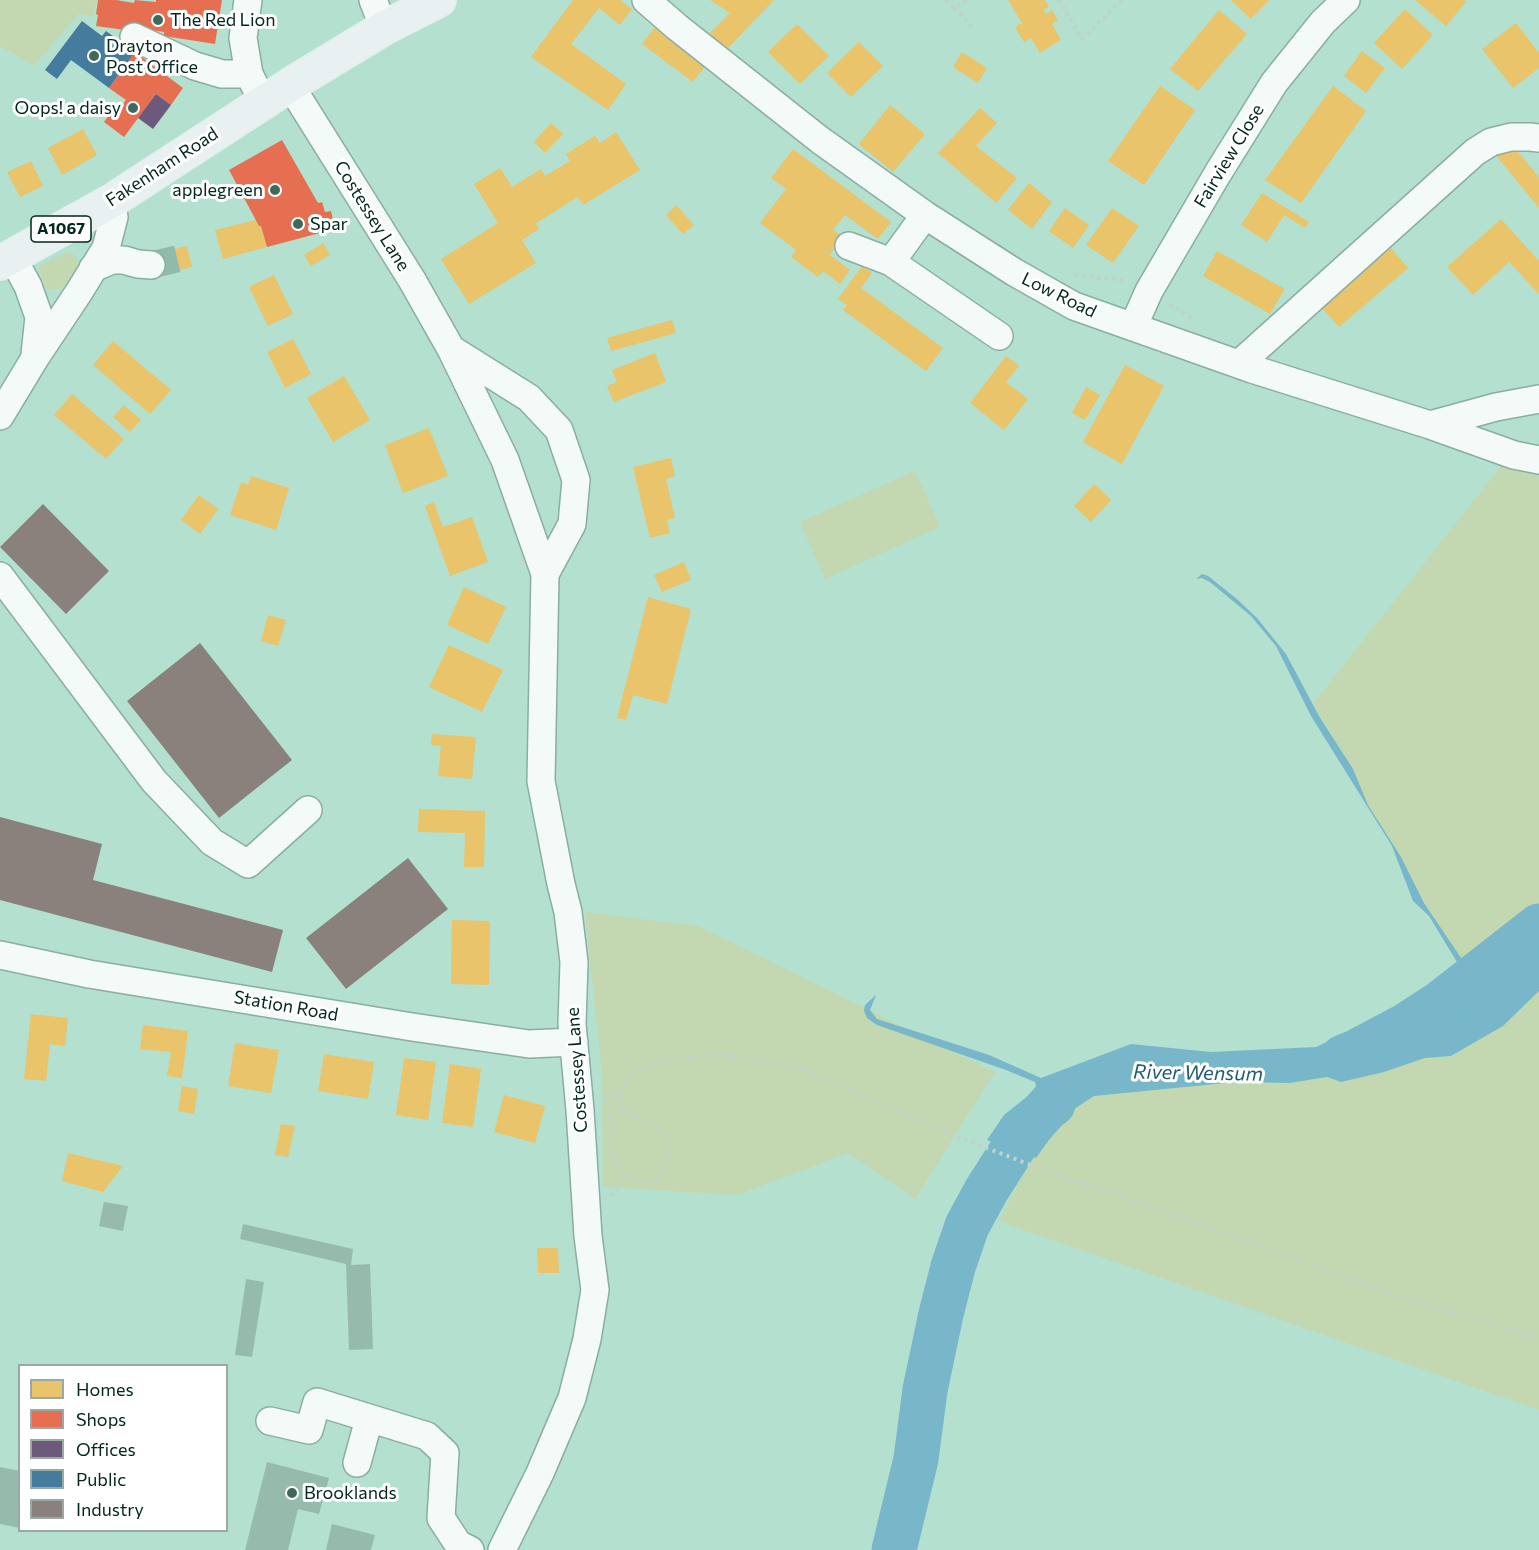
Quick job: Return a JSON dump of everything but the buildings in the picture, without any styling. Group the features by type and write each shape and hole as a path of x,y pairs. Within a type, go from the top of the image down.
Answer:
{"main road":[{"name":"A1067","path":"268,87 379,14 439,0"},
{"name":"Fakenham Road","path":"6,260 110,202 268,87"}],"street":[{"path":"248,0 243,38 268,87"},
{"name":"Low Road","path":"646,0 820,140 925,215 1014,273 1074,306 1239,364 1430,425 1514,455 1539,460"},
{"name":"Fairview Close","path":"1133,327 1155,281 1274,83 1323,22 1346,0"},
{"path":"134,38 195,66 268,87"},
{"name":"Costessey Lane","path":"268,87 412,280 451,349 505,460 545,574 541,781 568,912 574,962 572,1024 588,1236 595,1290 587,1339 572,1398 540,1473 502,1550"},
{"path":"1239,364 1475,152 1491,142 1511,137 1539,138"},
{"path":"0,416 106,248 114,217 110,202"},
{"path":"891,262 925,215"},
{"path":"849,246 891,262 999,336"},
{"path":"6,260 28,286 39,317 35,358"},
{"path":"93,268 112,260 151,265"},
{"path":"34,303 79,292"},
{"name":"Costessey Lane","path":"451,349 529,398 559,430 576,480 572,524 545,574"},
{"path":"1430,425 1496,407 1539,399"},
{"path":"0,576 154,781 212,842 248,864 308,810"},
{"name":"Station Road","path":"0,955 89,974 412,1027 529,1044 574,1042"},
{"path":"270,1421 309,1430 317,1402 427,1436 445,1453 441,1518 458,1544 470,1550"},
{"path":"357,1464 369,1419"}],"path":[{"path":"946,0 972,26"},
{"path":"954,8 967,0"},
{"path":"1059,0 1082,39 1122,0"},
{"path":"605,1114 612,1124 614,1136 610,1148 616,1166 627,1177 649,1184 661,1177 668,1159 669,1143 659,1129 650,1122 628,1115 619,1109 619,1094 635,1072 682,1058 717,1054 798,1068 960,1138 1055,1174 1409,1300 1539,1337"}],"green space":[{"path":"0,0 97,0 93,16 78,14 34,66 0,46"},
{"path":"69,252 76,256 79,267 72,281 60,289 48,290 42,283 39,266"},
{"path":"1506,460 1539,469 1539,944 1510,969 1480,986 1424,903 1401,857 1368,805 1353,769 1313,704"},
{"path":"915,471 940,527 825,579 800,522"},
{"path":"585,912 698,926 995,1072 915,1199 848,1153 737,1195 603,1187 602,1075"},
{"path":"1539,991 1539,1410 998,1221 1067,1096 1086,1102 1094,1096 1236,1082 1290,1083 1327,1077 1341,1082 1384,1072 1425,1058 1452,1056 1503,1026"}],"water":[{"path":"1202,574 1208,576 1238,600 1257,618 1286,654 1319,716 1353,769 1368,805 1401,857 1424,903 1480,986 1510,968 1539,944 1539,991 1503,1026 1451,1056 1425,1058 1384,1072 1341,1082 1327,1077 1290,1083 1236,1082 1094,1096 1068,1113 1036,1158 987,1140 1004,1115 1029,1095 1036,1086 1035,1082 877,1025 867,1018 864,1011 865,1005 876,995 870,1010 877,1019 989,1055 1041,1078 1131,1044 1211,1052 1316,1047 1329,1041 1341,1044 1437,1019 1465,1004 1474,994 1475,984 1463,972 1429,916 1413,901 1392,846 1311,716 1276,646 1251,616 1210,582 1202,578 1196,579"}],"waterway":[{"name":"River Wensum","path":"1343,1057 1405,1026 1439,1004 1539,926"},
{"name":"River Wensum","path":"894,1550 916,1459 925,1390 941,1314 953,1267 967,1226 1017,1142 1053,1104"}],"tunnel":[{"path":"151,265 189,256"}],"place":[{"name":"The Red Lion","path":"158,20"},
{"name":"Drayton Post Office","path":"94,56"},
{"name":"Oops! a daisy","path":"133,108"},
{"name":"applegreen","path":"275,190"},
{"name":"Spar","path":"298,224"},
{"name":"Brooklands","path":"292,1493"}]}
